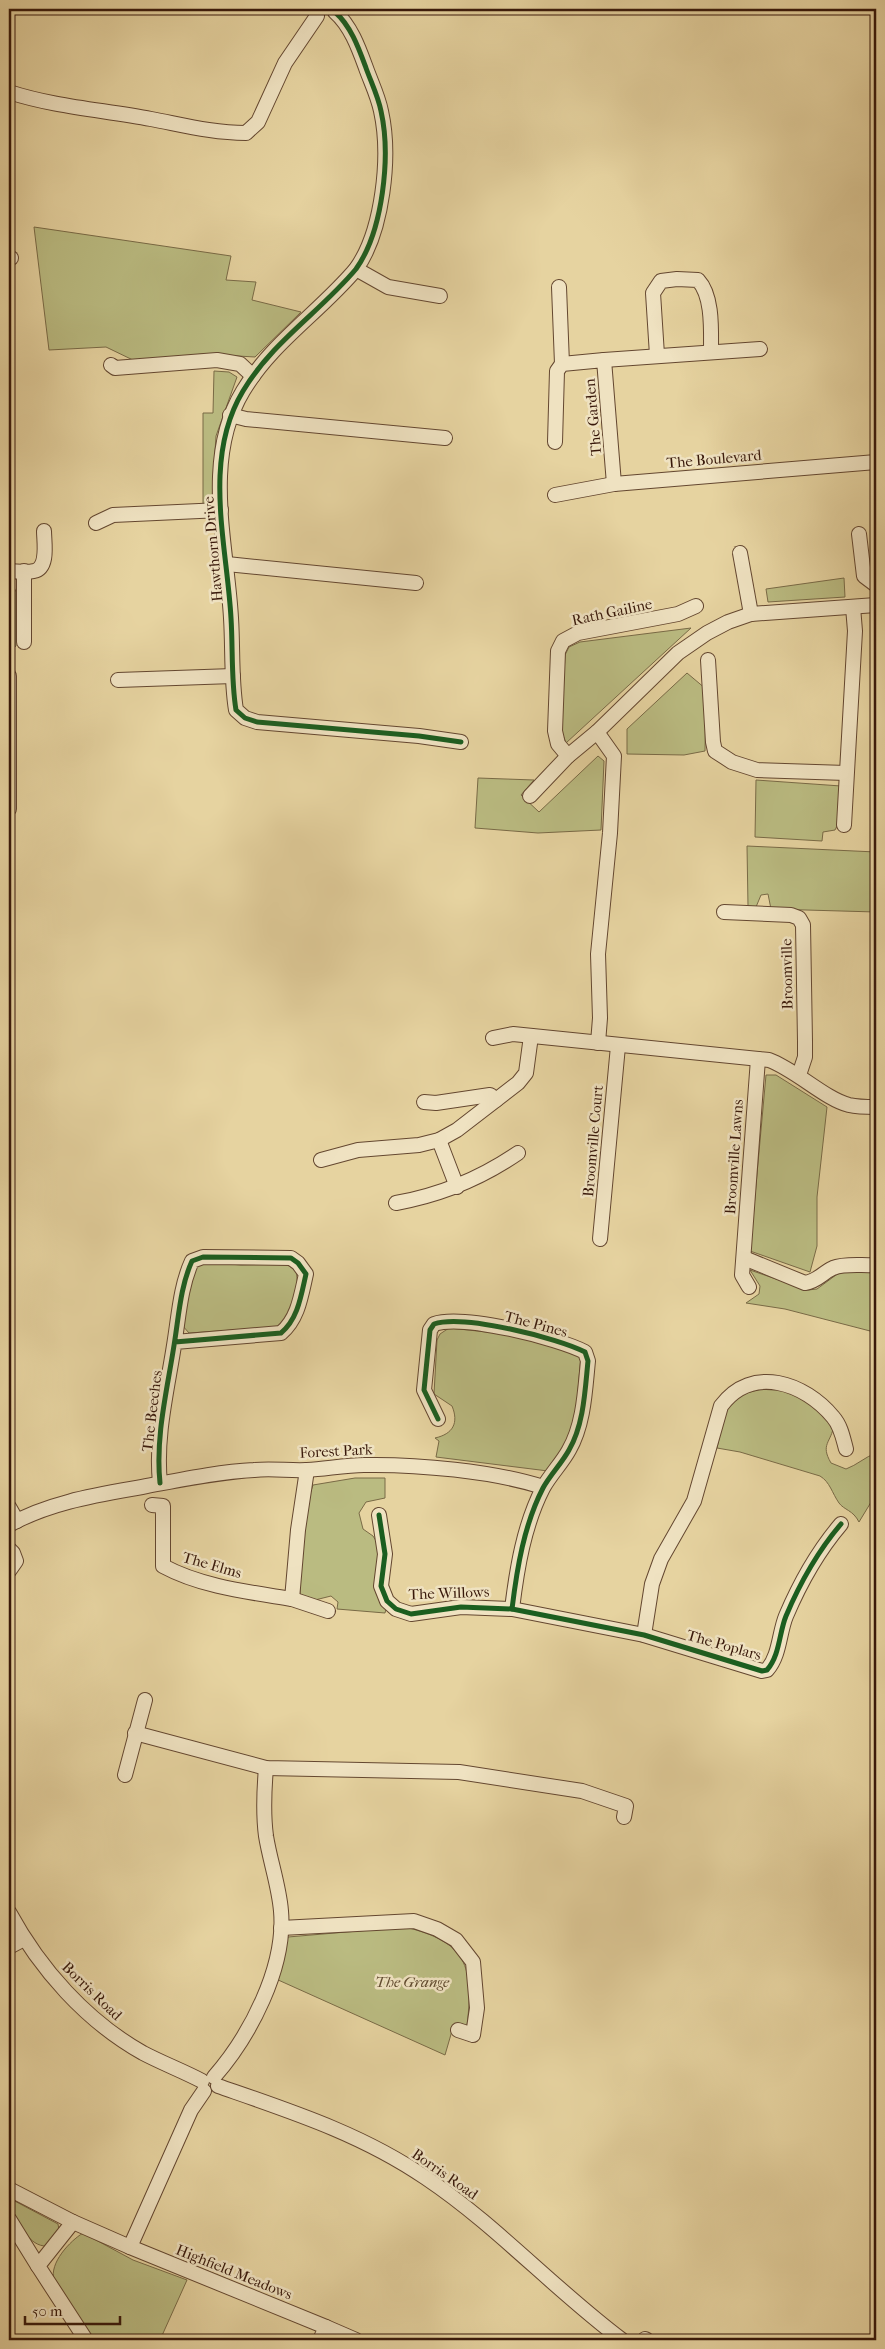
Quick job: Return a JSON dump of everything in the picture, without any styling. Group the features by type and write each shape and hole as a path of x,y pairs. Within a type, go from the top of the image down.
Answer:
{"street":[{"path":"9,92 53,104 150,119 216,132 246,133 258,122 285,63 313,13 325,18 336,10"},
{"name":"Hawthorn Drive","path":"336,10 359,48 376,92 384,126 385,145 380,213 374,236 356,269 270,354 243,390 230,415 223,452 221,510 227,564 236,710 249,721 419,736 461,742"},
{"path":"356,269 388,287 440,296"},
{"path":"657,355 652,293 661,281 677,279 698,280 706,288 711,332 711,351"},
{"path":"555,442 557,371 562,364 559,287"},
{"path":"604,360 760,349"},
{"path":"111,365 116,368 217,360 240,364 254,376"},
{"name":"The Garden","path":"562,364 604,360 614,484"},
{"path":"230,415 246,419 445,438"},
{"name":"The Boulevard","path":"555,495 614,484 876,462"},
{"name":"Hawthorn Drive","path":"96,523 113,515 221,510"},
{"path":"9,571 34,572 42,564 44,531"},
{"path":"859,534 864,576 876,585"},
{"path":"740,553 751,614"},
{"name":"Hawthorn Drive","path":"227,564 416,583"},
{"path":"24,571 24,642"},
{"path":"530,796 568,756 597,732 678,653 707,633 751,614 876,605"},
{"name":"Rath Gailine","path":"568,756 558,744 556,731 558,651 563,641 578,633 678,614 696,606"},
{"path":"844,825 855,632 853,607"},
{"path":"708,660 715,751 732,762 757,770 846,773"},
{"path":"118,680 233,676"},
{"path":"9,678 9,809"},
{"path":"597,732 614,756 610,833 598,954 600,1018 598,1043"},
{"name":"Broomville","path":"724,912 791,915 799,918 803,925 805,1057 799,1075"},
{"path":"493,1038 514,1034 769,1060 799,1075 840,1102 860,1107 876,1107"},
{"path":"321,1160 358,1150 390,1149 439,1140 473,1119 518,1084 526,1073 531,1036"},
{"name":"Broomville Court","path":"600,1239 618,1046"},
{"name":"Broomville Lawns","path":"749,1287 742,1275 758,1059"},
{"path":"424,1102 436,1103 490,1096 496,1100"},
{"path":"439,1140 457,1187"},
{"path":"396,1203 427,1197 457,1187 495,1169 518,1153"},
{"name":"The Beeches","path":"160,1483 158,1463 163,1413 184,1286 192,1261 203,1257 291,1258 298,1263 306,1274 296,1312 290,1325 281,1333 175,1342"},
{"path":"744,1258 806,1283 815,1281 831,1269 840,1266 876,1266"},
{"name":"The Pines","path":"438,1419 424,1390 430,1330 434,1324 452,1322 506,1328 568,1345 585,1352 588,1361 586,1387 577,1432 570,1448 543,1487"},
{"path":"644,1635 652,1584 661,1559 694,1501 721,1406 729,1395 758,1381 777,1382 801,1391 834,1417 841,1430 846,1449"},
{"name":"Forest Park","path":"13,1523 77,1499 160,1483 256,1470 307,1470 364,1465 408,1467 497,1476 543,1487"},
{"path":"292,1599 298,1530 307,1470"},
{"path":"512,1609 517,1571 525,1536 543,1487"},
{"name":"The Elms","path":"152,1505 163,1506 161,1530 163,1566 179,1574 213,1584 292,1599 328,1611"},
{"path":"9,1507 13,1523"},
{"name":"The Willows","path":"379,1515 385,1554 381,1586 387,1602 396,1609 411,1614 461,1607 512,1609"},
{"name":"The Poplars","path":"512,1609 644,1635 767,1670 775,1657 786,1616 819,1550 842,1524"},
{"path":"9,1549 16,1561 9,1571"},
{"path":"125,1775 145,1700"},
{"path":"135,1733 266,1768 459,1772 582,1791 626,1806 624,1817"},
{"path":"130,2247 191,2110 235,2050 255,2016 270,1980 281,1928 281,1911 264,1815 266,1768"},
{"name":"Borris Road","path":"9,1912 24,1939 53,1977 113,2034 144,2053 210,2084 311,2118 395,2158 464,2206 580,2308 622,2340"},
{"path":"281,1928 414,1921 438,1929 456,1940 473,1962 477,2008 472,2035 458,2030"},
{"path":"9,1947 24,1939"},
{"name":"Highfield Meadows","path":"9,2190 73,2222 130,2247 356,2340"},
{"path":"9,2219 86,2340"},
{"path":"38,2266 73,2222"},
{"path":"320,2340 326,2327"}],"green space":[{"path":"34,227 231,256 226,280 256,282 252,300 301,312 255,357 203,354 135,361 106,347 49,350"},
{"path":"214,371 229,372 237,377 216,436 212,499 210,503 203,506 203,413 213,413"},
{"path":"844,578 845,597 768,602 766,589"},
{"path":"9,585 14,587 16,592 16,646 10,650"},
{"path":"691,628 566,743 561,730 565,655 569,647 580,642"},
{"path":"687,673 706,689 705,751 684,755 627,754 627,729"},
{"path":"598,756 604,761 601,830 538,833 475,828 478,778 534,780 521,795 539,812"},
{"path":"756,780 841,786 839,822 835,830 823,832 822,841 755,837"},
{"path":"747,846 876,852 876,912 771,909 768,894 761,895 756,907 748,906"},
{"path":"766,1075 776,1075 827,1107 817,1197 817,1246 810,1272 750,1251"},
{"path":"205,1262 241,1265 286,1264 296,1271 297,1286 294,1302 283,1322 277,1327 189,1333 182,1325 193,1269"},
{"path":"750,1270 808,1290 817,1289 840,1272 876,1271 876,1344 874,1332 785,1309 746,1303 759,1294 760,1286"},
{"path":"449,1328 506,1334 581,1355 576,1414 566,1443 548,1471 436,1457 439,1441 435,1438 450,1431 455,1418 452,1406 434,1394 437,1340 440,1334"},
{"path":"777,1387 805,1400 834,1425 826,1447 831,1463 846,1469 876,1453 876,1494 859,1522 854,1515 839,1503 829,1485 820,1476 740,1452 717,1448 723,1420 732,1403 738,1397 748,1393"},
{"path":"355,1478 385,1478 385,1498 366,1502 359,1513 363,1529 373,1536 380,1547 375,1584 376,1593 386,1609 385,1613 337,1609 338,1602 331,1596 315,1600 302,1597 300,1594 300,1564 313,1485"},
{"name":"The Grange","path":"405,1927 442,1940 454,1949 462,1960 467,1972 469,2005 467,2026 454,2024 445,2055 276,1979 288,1937"},
{"path":"9,2198 58,2224 59,2230 47,2246 35,2243 25,2233 9,2210"},
{"path":"83,2233 133,2260 187,2280 160,2340 93,2340 61,2293 54,2280 53,2273 62,2253 72,2241"}],"cycle path":[{"path":"335,12 346,24 354,38 380,105 385,149 382,193 373,235 356,269 268,357 243,391 231,417 223,445 220,473 220,503 229,590 234,699 236,710 245,718 257,722 419,736 461,742"},
{"path":"160,1483 159,1447 163,1411 181,1299 192,1261 203,1257 291,1258 298,1263 306,1274 295,1314 281,1333 175,1342"},
{"path":"438,1419 424,1390 430,1330 434,1324 466,1322 510,1329 554,1340 585,1352 588,1361 583,1407 578,1429 566,1455 549,1478 536,1502 519,1562 512,1609"},
{"path":"379,1515 385,1554 381,1586 387,1601 396,1609 411,1614 461,1607 512,1609 644,1635 762,1671 767,1670 774,1658 786,1616 797,1591 817,1556 841,1524"}]}
